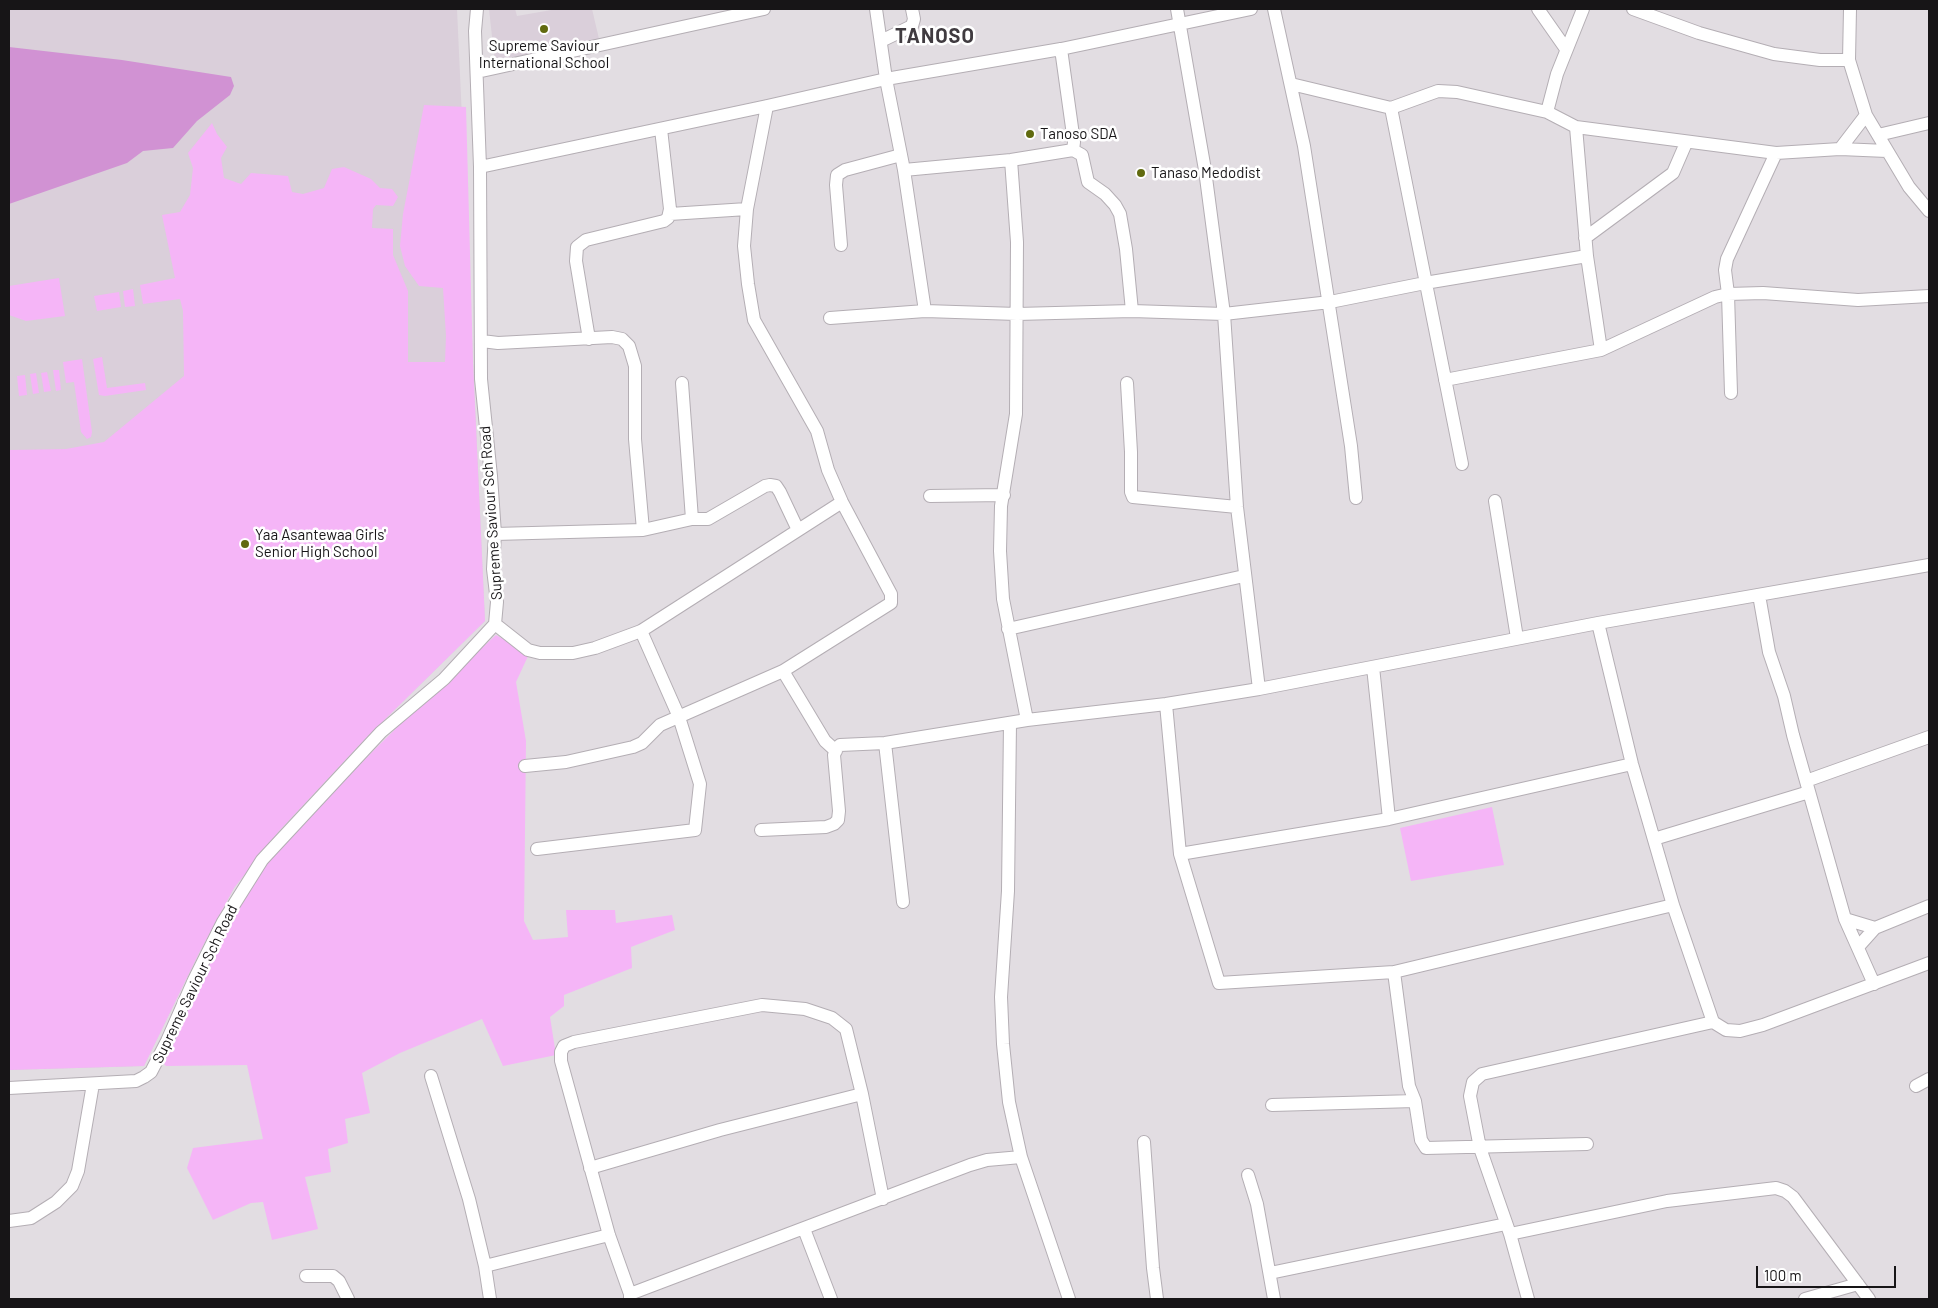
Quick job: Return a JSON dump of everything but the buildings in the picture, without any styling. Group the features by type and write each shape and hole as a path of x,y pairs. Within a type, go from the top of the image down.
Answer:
{"street":[{"name":"Supreme Saviour Sch Road","path":"9,1088 136,1080 151,1072 168,1041 194,980 223,922 262,860 381,732 444,679 495,624 497,602 493,569 495,534 481,378 480,167 475,31 477,9"},
{"path":"477,72 764,9"},
{"path":"876,9 886,79 904,170 925,311"},
{"path":"880,41 912,26 912,9"},
{"path":"1177,9 1205,170 1224,314 1237,507 1259,689"},
{"path":"480,167 886,79 1060,49 1251,9"},
{"path":"1274,9 1304,146 1352,446 1356,498"},
{"path":"1538,9 1566,49"},
{"path":"1547,112 1566,49 1583,9"},
{"path":"1633,9 1700,33 1774,54 1820,60 1850,60"},
{"path":"1850,9 1850,60 1866,116 1909,187 1929,211"},
{"path":"1060,49 1074,142 1073,150"},
{"path":"1291,84 1391,108 1438,91 1456,92 1547,112 1576,127 1686,143 1776,153 1840,149 1887,151"},
{"path":"525,766 566,762 634,747 642,743 660,725 783,671 891,603 891,594 842,502 828,470 817,431 754,320 744,246 747,209 767,106"},
{"path":"1391,108 1462,464"},
{"path":"1840,149 1866,116"},
{"path":"1878,136 1929,123"},
{"path":"1576,127 1585,238 1600,350"},
{"path":"661,129 670,214"},
{"path":"1585,238 1673,173 1686,143"},
{"path":"904,170 1010,160 1073,150 1082,155 1088,182 1105,194 1120,214 1126,249 1132,311"},
{"path":"1731,393 1728,294 1724,270 1776,153"},
{"path":"841,245 836,185 837,175 845,170 901,155"},
{"path":"1010,160 1017,242 1016,414 1001,506 1000,551 1003,599 1027,720"},
{"path":"589,339 576,261 577,247 586,240 664,221 670,214 747,209"},
{"path":"830,318 925,311 1017,314 1132,311 1224,314 1330,302 1425,283 1587,256"},
{"path":"1445,380 1600,350 1715,297 1728,294 1763,293 1858,300 1929,296"},
{"path":"482,341 498,343 612,337 622,339 629,346 636,366 635,440 643,530"},
{"path":"682,383 692,519"},
{"path":"1127,383 1131,452 1130,492 1133,497 1237,507"},
{"path":"495,534 643,530 692,519 708,519 765,486 770,485 776,486 780,492 798,530"},
{"path":"930,496 1004,495"},
{"path":"1494,501 1517,638"},
{"path":"495,624 528,650 540,653 573,653 595,648 641,631 842,502"},
{"path":"831,747 885,743 1027,720 1166,704 1259,689 1598,623 1929,565"},
{"path":"1008,630 1244,576"},
{"path":"1759,595 1769,652 1784,696 1807,787 1845,919 1874,984"},
{"path":"1598,623 1632,764 1673,905 1714,1022 1726,1030 1740,1031 1763,1025 1929,963"},
{"path":"537,849 695,830 700,784 679,716 641,631"},
{"path":"1373,666 1389,819"},
{"path":"761,830 826,827 838,820 835,759 831,747 783,671"},
{"path":"1166,704 1180,854 1220,983 1394,972 1673,905"},
{"path":"1010,723 1008,891 1001,997 1003,1044 1009,1102 1021,1157 1069,1299"},
{"path":"1654,839 1807,787 1929,737"},
{"path":"885,743 903,902"},
{"path":"1180,854 1389,819 1632,764"},
{"path":"1858,947 1875,928 1929,906"},
{"path":"1845,919 1875,928"},
{"path":"1394,972 1410,1086 1416,1101 1421,1140 1426,1148 1587,1144"},
{"path":"883,1199 862,1094 846,1030 832,1018 805,1009 762,1005 574,1042 564,1046 561,1052 561,1061 590,1168 609,1235 630,1296 987,1160 1021,1157"},
{"path":"1528,1299 1508,1229 1480,1148 1470,1096 1473,1082 1482,1074 1714,1022"},
{"path":"431,1076 469,1199 485,1266 490,1299"},
{"path":"1916,1086 1929,1079"},
{"path":"9,1222 31,1218 56,1202 72,1186 78,1171 93,1084"},
{"path":"590,1168 720,1130 862,1094"},
{"path":"1272,1105 1416,1101"},
{"path":"1144,1142 1157,1299"},
{"path":"1248,1175 1257,1204 1274,1299"},
{"path":"1270,1273 1667,1201 1776,1188 1793,1197 1869,1299"},
{"path":"804,1229 831,1299"},
{"path":"485,1266 609,1235"},
{"path":"306,1276 333,1276 339,1281 348,1299"},
{"path":"1805,1299 1858,1284"}],"shaded area":[{"name":"Yaa Asantewaa Girls' Senior High School","path":"9,9 457,9 485,621 366,738 279,831 234,888 199,953 144,1066 9,1070"},
{"name":"Supreme Saviour International School","path":"489,9 515,9 517,16 557,9 592,9 600,43 495,64"},
{"path":"9,47 122,60 231,77 234,86 230,95 197,121 173,148 143,151 127,163 9,204"},
{"name":"Yaa Asantewaa Girls' Senior High School","path":"424,105 466,107 473,363 485,621 366,738 279,831 234,888 199,953 144,1066 9,1070 9,450 66,449 104,442 184,376 183,311 180,299 143,304 140,285 175,278 162,215 180,212 190,195 193,168 188,153 212,123 217,134 227,147 221,158 224,178 241,184 251,173 288,176 292,192 303,194 324,188 332,169 344,167 371,179 380,188 392,189 398,197 393,206 376,205 373,209 372,228 393,229 393,255 408,291 408,362 445,362 446,336 443,288 419,286 405,266 400,246 403,214"},
{"path":"59,278 65,316 26,321 9,315 9,286"},
{"path":"133,289 135,306 125,307 123,291"},
{"path":"119,292 121,307 97,311 94,296"},
{"path":"102,357 107,388 145,383 146,390 105,396 99,395 93,359"},
{"path":"82,359 92,432 91,437 87,439 81,432 74,382 66,383 63,362"},
{"path":"53,370 59,370 61,390 56,391"},
{"path":"47,372 51,391 44,392 41,373"},
{"path":"36,373 39,393 33,394 30,374"},
{"path":"25,375 27,395 19,396 17,376"},
{"path":"496,635 529,654 516,682 526,741 524,921 533,940 568,937 566,910 615,910 616,923 672,915 675,930 631,947 632,968 564,995 564,1006 550,1017 556,1055 503,1066 482,1019 400,1053 362,1073 370,1113 345,1119 348,1143 328,1149 331,1172 305,1177 318,1229 272,1240 263,1202 251,1203 213,1220 187,1168 193,1148 263,1139 247,1065 166,1066 162,1062 197,982 241,900 265,864 373,751"},
{"path":"1492,807 1504,865 1411,881 1400,828"}],"place":[{"name":"Supreme Saviour International School","path":"544,29"},
{"name":"Tanoso SDA","path":"1030,134"},
{"name":"Tanaso Medodist","path":"1141,173"},
{"name":"Yaa Asantewaa Girls' Senior High School","path":"245,544"}],"district":[{"name":"TANOSO","path":"935,36"}]}
